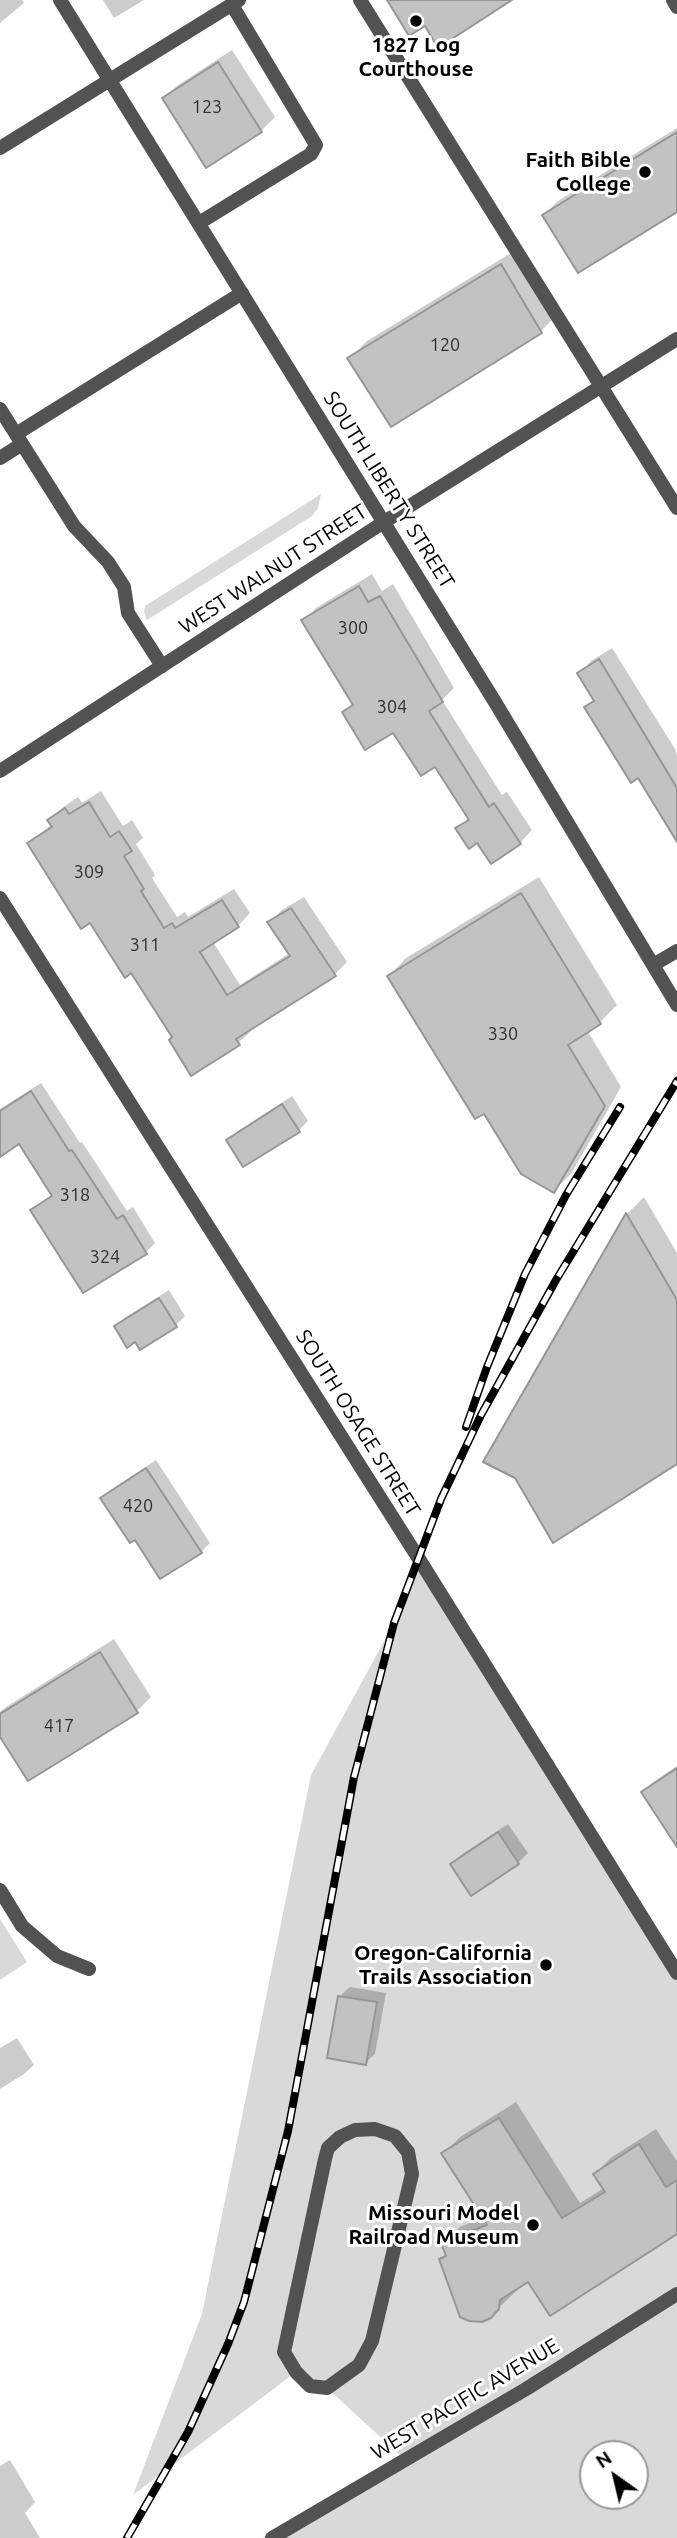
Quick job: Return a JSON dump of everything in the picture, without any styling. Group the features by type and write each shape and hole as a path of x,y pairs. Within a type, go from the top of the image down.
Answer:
{"street":[{"name":"SOUTH LIBERTY STREET","path":"60,0 384,522 677,1005"},
{"path":"360,0 677,508"},
{"path":"673,0 677,7"},
{"path":"0,148 235,2 316,145 311,153 199,223"},
{"path":"0,458 19,439 242,293"},
{"name":"WEST WALNUT STREET","path":"0,771 384,522 677,339"},
{"path":"0,409 74,526 108,562 124,587 128,613 162,666"},
{"name":"SOUTH OSAGE STREET","path":"0,898 412,1547 677,1973"},
{"path":"653,965 677,951"},
{"path":"0,1890 22,1926 57,1956 89,1969"},
{"path":"374,2129 395,2136 408,2152 412,2174 372,2341 359,2365 327,2388 310,2386 296,2372 284,2352 328,2148 340,2137 355,2130 374,2129"},
{"name":"WEST PACIFIC AVENUE","path":"272,2538 526,2389 677,2294"}],"shaded area":[{"path":"321,494 318,508 312,516 147,620 145,606"},
{"path":"419,1559 677,1973 677,2538 263,2538 400,2455 327,2388 296,2372 133,2495 202,2314 311,1775 394,1623"},
{"path":"0,1919 27,1962 0,1980"}],"building":[{"path":"387,0 512,0 438,48 425,26 409,36"},
{"path":"218,62 262,132 206,168 162,98"},
{"name":"Faith Bible College","path":"677,132 677,212 578,273 542,215"},
{"path":"501,264 542,333 391,427 347,358"},
{"path":"359,586 368,602 380,596 443,702 429,711 489,807 494,803 521,844 491,864 477,843 469,849 455,828 469,820 435,767 421,776 393,733 365,750 342,712 353,705 301,620"},
{"path":"599,659 677,788 677,842 638,778 631,783 584,707 594,701 577,673"},
{"path":"89,802 110,837 119,831 132,851 124,856 144,889 141,891 164,928 172,923 175,928 222,900 239,927 200,952 227,995 290,956 267,922 291,908 336,976 236,1039 240,1045 191,1076 169,1040 172,1037 131,973 125,978 90,923 81,929 27,843 52,827 47,820 65,808 69,814"},
{"path":"521,893 601,1024 568,1045 605,1106 554,1193 521,1174 484,1114 475,1119 387,976"},
{"path":"31,1091 117,1219 123,1215 147,1254 83,1293 30,1210 52,1196 19,1144 0,1157 0,1111"},
{"path":"282,1104 300,1132 243,1167 226,1140"},
{"path":"626,1213 677,1300 677,1464 553,1543 515,1478 483,1462"},
{"path":"159,1298 177,1327 140,1350 135,1342 127,1348 114,1326"},
{"path":"146,1468 202,1553 160,1579 135,1540 130,1543 100,1498"},
{"path":"100,1652 138,1713 28,1781 0,1737 0,1714"},
{"path":"677,1768 677,1847 641,1792"},
{"path":"498,1832 519,1864 471,1896 450,1864"},
{"path":"338,1996 377,2002 366,2065 327,2058"},
{"name":"Missouri Model Railroad Museum","path":"499,2118 562,2218 605,2192 593,2174 639,2144 666,2187 677,2180 677,2234 550,2316 528,2282 500,2300 499,2309 491,2318 482,2322 460,2317 439,2259 446,2256 441,2243 487,2225 441,2153"}],"railway":[{"path":"127,2538 188,2432 244,2302 288,2131 354,1777 394,1623 441,1499 481,1415 556,1280 677,1081"},
{"path":"466,1427 525,1274 566,1195 620,1107"}],"place":[{"name":"1827 Log Courthouse","path":"416,21"},
{"name":"Faith Bible College","path":"645,172"},
{"name":"Oregon-California Trails Association","path":"546,1965"},
{"name":"Missouri Model Railroad Museum","path":"533,2225"}]}
